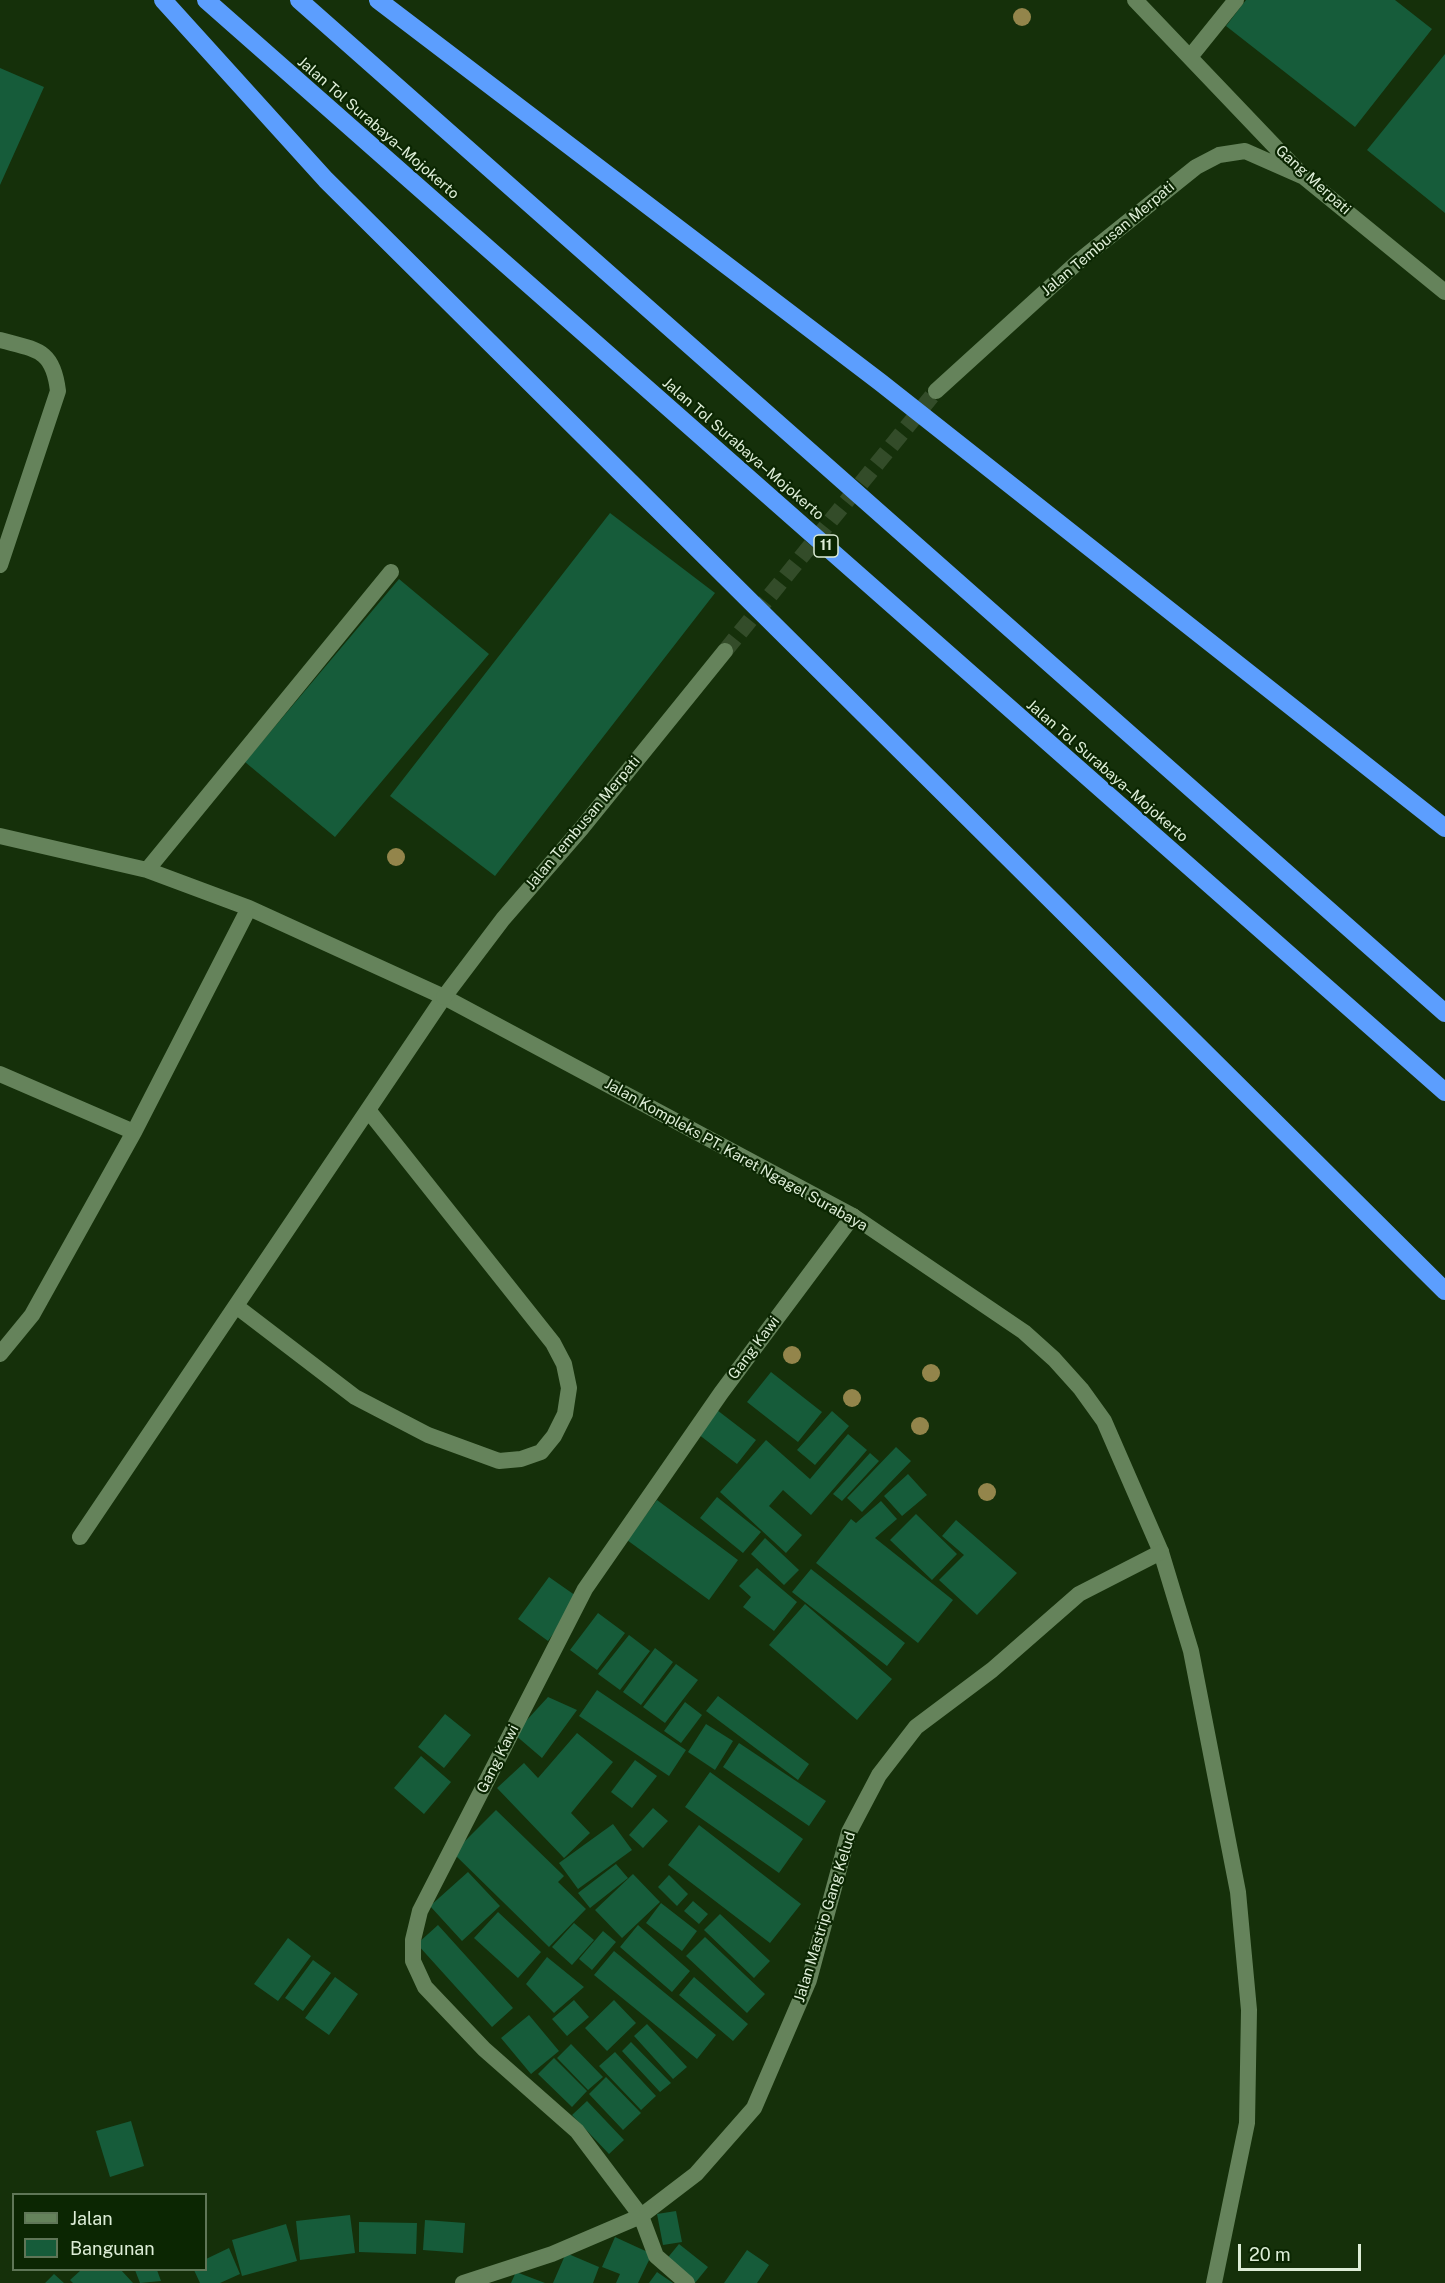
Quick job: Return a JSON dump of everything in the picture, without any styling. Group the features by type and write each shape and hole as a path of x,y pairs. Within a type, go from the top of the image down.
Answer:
{"highway":[{"path":"163,0 326,180 1445,1291"},
{"name":"Jalan Tol Surabaya–Mojokerto","path":"206,0 1445,1092"},
{"path":"298,0 1445,1012"},
{"path":"378,0 880,382 1445,828"}],"street":[{"name":"Gang Merpati","path":"1135,0 1304,177 1445,292"},
{"path":"1190,57 1236,0"},
{"name":"Jalan Tembusan Merpati","path":"936,391 1079,261 1196,167 1220,155 1245,151 1304,177"},
{"path":"0,340 30,348 50,359 56,372 58,391 0,565"},
{"path":"147,870 391,572"},
{"name":"Jalan Tembusan Merpati","path":"80,1537 444,997 503,919 581,829 725,651"},
{"name":"Jalan Kompleks PT. Karet Ngagel Surabaya","path":"0,836 147,870 249,908 444,997 852,1216 1024,1332 1054,1359 1081,1389 1104,1421 1161,1552 1191,1651 1238,1892 1249,2010 1247,2123 1214,2283"},
{"path":"0,1354 32,1314 134,1132 249,908"},
{"path":"0,1074 134,1132"},
{"path":"236,1305 355,1397 428,1435 499,1461 521,1459 541,1452 554,1436 565,1414 569,1388 564,1364 553,1343 368,1110"},
{"name":"Gang Kawi","path":"687,2283 656,2256 641,2216 577,2131 484,2049 425,1987 413,1961 413,1940 420,1911 585,1589 721,1393 852,1216"},
{"name":"Jalan Mastrip Gang Kelud","path":"463,2283 552,2254 641,2216 696,2174 754,2108 809,1980 849,1832 879,1775 916,1727 992,1670 1079,1594 1161,1552"}],"building":[{"path":"1246,0 1395,0 1432,29 1355,127 1226,26"},
{"path":"1445,54 1445,213 1367,150"},
{"path":"0,68 44,87 0,185"},
{"path":"610,513 715,593 495,876 390,796"},
{"path":"399,579 489,654 335,837 245,762"},
{"path":"771,1372 822,1412 798,1442 747,1402"},
{"path":"717,1410 756,1440 737,1464 698,1434"},
{"path":"832,1411 849,1426 815,1465 797,1450"},
{"path":"848,1434 867,1450 811,1515 783,1490 769,1506 802,1535 786,1553 720,1492 766,1440 810,1479"},
{"path":"896,1447 911,1461 862,1512 847,1498"},
{"path":"870,1453 879,1461 842,1501 833,1494"},
{"path":"908,1474 927,1495 902,1516 884,1496"},
{"path":"717,1497 761,1532 743,1553 700,1518"},
{"path":"657,1500 738,1560 709,1600 627,1540"},
{"path":"881,1501 897,1519 875,1538 953,1600 918,1643 816,1563 851,1519 856,1523"},
{"path":"916,1514 957,1554 932,1580 890,1540"},
{"path":"956,1520 1017,1573 977,1615 939,1580 964,1555 942,1536"},
{"path":"765,1538 799,1570 784,1585 751,1554"},
{"path":"757,1568 797,1602 774,1631 743,1607 751,1597 739,1586"},
{"path":"811,1569 905,1643 887,1666 792,1592"},
{"path":"549,1577 579,1598 548,1641 518,1619"},
{"path":"805,1604 892,1679 857,1720 769,1645"},
{"path":"598,1613 625,1633 597,1670 570,1650"},
{"path":"629,1635 650,1651 620,1690 598,1674"},
{"path":"655,1648 673,1662 641,1705 623,1692"},
{"path":"676,1664 698,1680 665,1723 643,1707"},
{"path":"597,1690 686,1750 669,1776 579,1716"},
{"path":"718,1696 809,1764 798,1780 706,1711"},
{"path":"548,1697 577,1710 542,1758 514,1734"},
{"path":"685,1702 702,1715 681,1743 664,1731"},
{"path":"445,1714 471,1735 444,1768 418,1747"},
{"path":"706,1724 733,1741 715,1770 688,1752"},
{"path":"577,1733 613,1762 571,1813 590,1833 564,1858 497,1788 524,1763 538,1778"},
{"path":"739,1743 826,1801 809,1826 723,1767"},
{"path":"421,1756 451,1782 424,1814 394,1788"},
{"path":"635,1760 657,1776 632,1808 611,1792"},
{"path":"710,1772 803,1839 779,1873 685,1807"},
{"path":"653,1808 668,1821 643,1848 629,1835"},
{"path":"496,1810 564,1876 558,1882 586,1909 549,1947 453,1853"},
{"path":"613,1824 632,1850 578,1889 559,1863"},
{"path":"699,1825 801,1904 770,1943 668,1865"},
{"path":"616,1864 628,1878 590,1908 578,1893"},
{"path":"468,1872 500,1906 462,1941 430,1906"},
{"path":"633,1874 660,1902 622,1938 595,1910"},
{"path":"669,1875 688,1894 677,1906 658,1887"},
{"path":"693,1901 708,1914 699,1924 684,1911"},
{"path":"661,1903 697,1931 682,1951 646,1923"},
{"path":"498,1912 541,1952 518,1978 474,1938"},
{"path":"720,1914 770,1961 754,1978 704,1930"},
{"path":"574,1923 594,1940 572,1965 552,1947"},
{"path":"438,1925 513,2008 492,2027 417,1944"},
{"path":"638,1925 690,1971 672,1992 620,1947"},
{"path":"603,1931 616,1942 592,1970 579,1959"},
{"path":"705,1937 765,1994 747,2013 686,1956"},
{"path":"288,1938 311,1956 278,2001 254,1984"},
{"path":"614,1951 716,2035 697,2059 594,1975"},
{"path":"547,1957 584,1987 554,2013 526,1984"},
{"path":"313,1960 331,1973 303,2011 285,1998"},
{"path":"335,1977 358,1994 329,2035 305,2018"},
{"path":"694,1977 748,2024 733,2041 679,1995"},
{"path":"574,2000 589,2017 567,2036 552,2019"},
{"path":"614,2000 636,2023 607,2051 585,2028"},
{"path":"529,2015 559,2051 531,2074 501,2038"},
{"path":"647,2024 687,2067 673,2079 634,2036"},
{"path":"631,2042 671,2083 660,2092 622,2051"},
{"path":"571,2044 603,2077 588,2090 557,2058"},
{"path":"615,2052 656,2096 641,2110 599,2066"},
{"path":"554,2058 587,2091 572,2107 538,2074"},
{"path":"606,2077 641,2113 623,2130 589,2094"},
{"path":"587,2101 624,2140 609,2154 572,2115"},
{"path":"131,2121 144,2166 110,2177 96,2131"},
{"path":"676,2211 682,2242 663,2245 657,2214"},
{"path":"350,2215 355,2253 300,2260 296,2221"},
{"path":"425,2220 465,2223 463,2253 423,2250"},
{"path":"359,2222 417,2223 416,2254 359,2252"},
{"path":"286,2224 297,2261 242,2276 232,2240"},
{"path":"615,2237 652,2254 638,2283 616,2283 620,2274 602,2267"},
{"path":"679,2244 708,2267 695,2283 665,2261"},
{"path":"229,2248 240,2274 220,2283 200,2283 194,2271 207,2271 207,2259"},
{"path":"747,2250 769,2265 757,2283 724,2283"},
{"path":"566,2253 599,2267 593,2283 553,2283"},
{"path":"80,2271 122,2271 133,2283 73,2283 70,2280"},
{"path":"135,2271 157,2271 161,2281 140,2283"},
{"path":"516,2272 545,2283 511,2283"},
{"path":"657,2272 673,2283 649,2283"},
{"path":"54,2274 64,2283 45,2283"}],"tunnel":[{"path":"725,651 936,391"}]}
